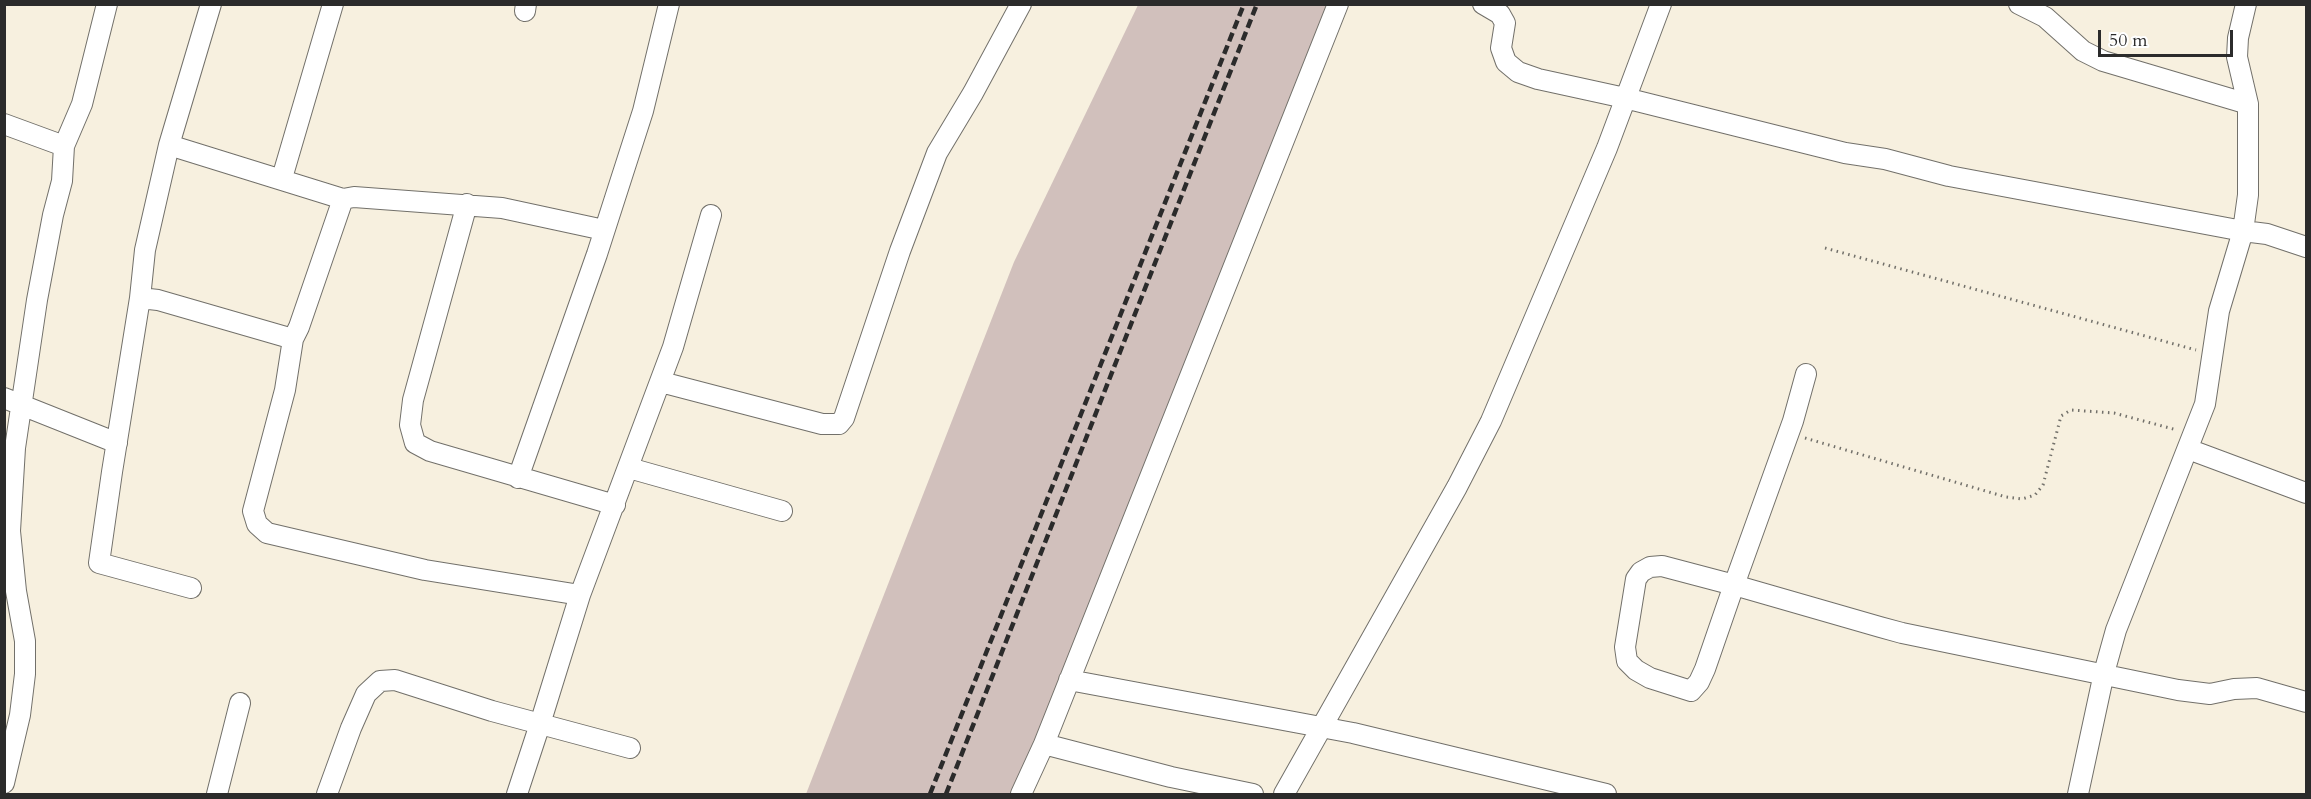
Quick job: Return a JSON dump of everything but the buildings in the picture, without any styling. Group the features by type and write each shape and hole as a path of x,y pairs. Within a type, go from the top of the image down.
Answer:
{"street":[{"path":"4,783 18,724 25,674 25,641 10,592 11,502 15,448 13,402 62,181 64,146 82,104 107,4"},
{"path":"191,588 99,563 140,298 145,250 169,145 211,4"},
{"path":"282,178 333,4"},
{"path":"518,478 643,111 669,4"},
{"path":"661,382 822,424 840,424 900,251 937,153 973,93 1021,4"},
{"path":"1020,795 1044,744 1338,4"},
{"path":"1483,4 1500,14 1505,23 1501,48 1506,62 1518,72 1538,79 1625,98 1845,153 1885,159 1949,176 2267,234 2307,247"},
{"path":"1284,795 1457,487 1491,421 1593,182 1661,4"},
{"path":"2019,4 2044,17 2083,51 2103,61 2247,104"},
{"path":"2078,795 2104,673 2119,622 2205,404 2219,311 2243,231 2248,195 2247,104 2237,57 2238,38 2246,4"},
{"path":"4,124 64,146"},
{"path":"169,145 282,178 343,199 354,197 502,208 604,230"},
{"path":"343,199 293,339 285,390 253,511 257,524 267,533 425,570 580,595"},
{"path":"467,204 413,400 410,425 415,442 430,452 615,505"},
{"path":"517,795 580,595 661,382 688,302 711,215"},
{"path":"140,298 158,300 293,339"},
{"path":"1806,374 1788,434 1734,585 1705,669 1691,692 1650,678 1636,670 1627,661 1625,647 1636,579 1641,572 1650,567 1662,566 1734,585 1902,633 2178,690 2210,694 2234,689 2257,688 2307,702"},
{"path":"13,402 117,443"},
{"path":"2191,442 2307,494"},
{"path":"629,468 782,511"},
{"path":"327,795 366,694 380,681 395,680 453,700 630,748"},
{"path":"1069,680 1353,733 1606,795"},
{"path":"217,795 240,703"},
{"path":"1044,744 1171,777 1253,795"}],"path":[{"path":"1825,248 2213,355"},
{"path":"1788,434 2022,499 2035,495 2043,485 2061,417 2071,410 2114,413 2191,442"}],"shaded area":[{"path":"1138,5 1335,5 1018,794 806,794 1014,262"}],"railway":[{"path":"930,794 1244,4"},
{"path":"946,794 1257,4"}]}
